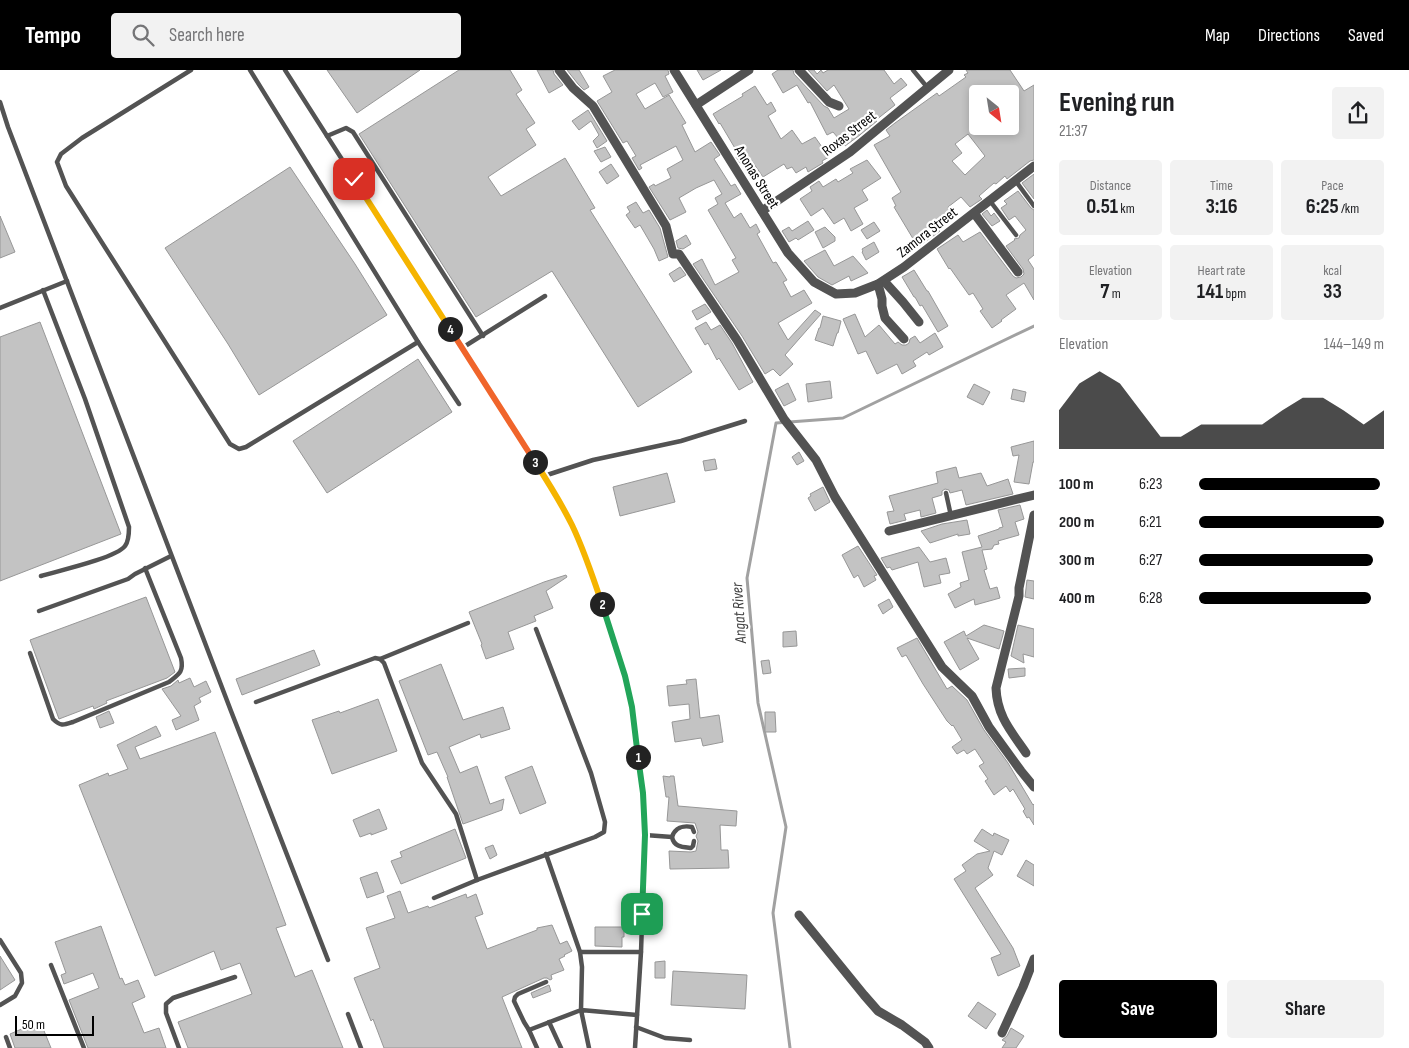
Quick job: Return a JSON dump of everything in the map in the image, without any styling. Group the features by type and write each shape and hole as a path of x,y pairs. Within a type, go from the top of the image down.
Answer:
{"street":[{"path":"559,70 573,88 593,106 666,226 673,254 679,254 711,300 784,419 816,460 833,493 942,667 972,696 989,727 1034,787"},
{"name":"Anonas Street","path":"674,70 788,253 814,282 826,290"},
{"path":"696,105 749,70"},
{"path":"799,70 829,102 839,106"},
{"name":"Roxas Street","path":"762,211 850,152 949,70"},
{"name":"Zamora Street","path":"826,290 836,294 855,293 881,283 904,268 1034,166"},
{"path":"974,213 1018,272"},
{"path":"881,283 903,302 919,322"},
{"path":"881,283 882,306 885,318 904,339"},
{"path":"889,531 1034,495"},
{"path":"1026,753 1004,720 996,688 1019,596 1034,515"},
{"path":"799,915 878,1011 925,1042 929,1048"},
{"path":"1002,1033 1034,959"}],"lane":[{"path":"191,70 82,138 61,154 57,162 66,186 230,444 239,449 246,447 418,342"},
{"path":"250,70 418,342 459,404"},
{"path":"285,70 544,476 572,526 590,569 625,676 632,707 643,793 645,835 635,1048"},
{"path":"913,70 927,87"},
{"path":"0,102 171,556 328,960"},
{"path":"327,136 346,128 353,132 483,336"},
{"path":"1016,180 1034,206"},
{"path":"990,201 1016,235"},
{"path":"0,308 67,281"},
{"path":"41,576 107,557 124,547 128,539 129,527 85,399 43,290"},
{"path":"462,348 545,296"},
{"path":"544,476 593,460 681,440 745,421"},
{"path":"946,493 951,516"},
{"path":"40,611 128,579 145,568 171,556"},
{"path":"30,653 53,719 57,724 64,725 73,722 169,682 180,673 182,666 181,658 145,568"},
{"path":"256,702 375,658 380,659 468,623"},
{"path":"434,898 604,832 605,822 591,773 536,629"},
{"path":"380,659 384,664 422,763 456,814 477,880"},
{"path":"694,832 692,827 682,827 674,831 672,837 674,843 678,846 691,848 694,846 694,841"},
{"path":"645,835 672,837"},
{"path":"546,854 580,952 582,967 581,1010 589,1048"},
{"path":"0,940 21,973 22,983 15,996 0,1005"},
{"path":"580,952 641,952"},
{"path":"51,965 84,1048"},
{"path":"179,1048 166,1013 166,1004 173,998 235,977"},
{"path":"537,1048 514,1001 518,994 546,982"},
{"path":"529,1030 581,1010 637,1015"},
{"path":"348,1014 361,1048"},
{"path":"549,1022 561,1048"},
{"path":"636,1027 665,1038 690,1040"},
{"path":"6,1037 10,1048"}],"building":[{"path":"327,70 420,70 357,113"},
{"path":"459,70 510,70 522,90 516,94 535,123 526,129 536,145 488,177 501,196 565,158 595,208 590,210 692,372 638,407 552,271 476,317 359,134"},
{"path":"537,70 553,70 563,85 549,93"},
{"path":"567,70 579,70 589,87 584,90"},
{"path":"615,70 668,70 669,74 665,76 673,92 663,97 655,83 636,94 645,109 669,95 686,123 682,125 695,152 711,142 720,155 714,159 731,186 735,184 741,194 725,203 734,218 741,213 750,228 756,224 760,232 757,234 773,263 776,262 787,280 783,282 791,297 804,290 812,303 778,323 788,340 815,310 821,314 785,355 793,364 780,376 773,369 765,374 742,336 693,264 702,259 715,285 739,272 732,260 736,258 708,210 718,204 715,198 722,194 714,180 696,188 679,198 686,212 670,220 649,187 671,178 667,169 683,160 676,146 640,165 642,168 639,170 632,158 636,156 627,141 623,143 597,101 612,92 603,76"},
{"path":"697,70 721,70 703,80"},
{"path":"778,70 793,70 794,74 828,108 834,118 849,109 834,85 827,91 808,70 814,70 817,74 821,70 823,73 828,70 884,70 894,84 901,78 907,85 890,98 895,105 845,146 833,132 827,135 810,102 808,103 797,85 783,93 772,74"},
{"path":"966,70 1010,70 1024,91 1034,85 1034,160 1007,179 1005,176 996,184 994,183 979,196 982,199 970,207 961,197 948,207 954,217 937,228 940,231 918,247 894,207 896,206 892,198 901,192 874,145 890,136 886,130 895,123 937,93 939,96 966,77 964,75 968,73","holes":["968,134 985,156 965,175 952,161 962,153 955,144"]},
{"path":"755,86 767,105 771,102 776,111 768,116 781,139 792,130 802,144 815,137 829,157 822,161 823,163 808,172 806,167 796,173 792,167 787,169 784,164 763,177 750,158 741,164 736,157 739,155 713,114 743,96 742,94"},
{"path":"588,110 607,141 597,148 593,141 599,135 591,121 579,130 572,121"},
{"path":"605,147 611,157 601,162 594,151"},
{"path":"867,160 881,178 862,190 868,200 854,208 863,224 851,231 844,218 834,224 823,208 811,216 800,199 812,191 810,187 819,181 823,187 836,179 838,182 853,173 850,169"},
{"path":"611,164 619,176 607,184 599,172"},
{"path":"290,167 387,315 259,395 165,248"},
{"path":"1034,174 1034,199 1022,183"},
{"path":"1018,191 1034,210 1034,255 1028,260 1034,269 1034,300 1024,283 1006,295 1016,309 992,328 980,311 983,309 973,293 969,295 949,269 937,249 958,235 963,242 980,232 1013,276 1016,278 1021,277 1024,274 1023,269 1006,246 1014,239 1019,238 1026,230 1015,216 1009,220 1001,208 1007,204 1004,201"},
{"path":"636,202 643,213 649,210 660,228 668,257 659,261 640,225 635,228 626,215 630,212 627,207"},
{"path":"987,210 991,216 994,213 1000,221 992,226 982,214"},
{"path":"0,216 15,252 0,258"},
{"path":"808,221 814,230 798,240 796,238 789,242 782,231 789,227 792,231"},
{"path":"874,222 880,231 867,239 861,230"},
{"path":"825,227 835,237 835,241 823,248 815,232"},
{"path":"686,235 691,244 683,249 678,248 676,241"},
{"path":"874,242 879,252 866,260 862,249"},
{"path":"825,250 834,266 853,256 868,273 851,281 849,276 832,285 818,277 804,261"},
{"path":"680,267 686,275 674,282 669,274"},
{"path":"914,270 948,326 938,332 902,277"},
{"path":"705,304 711,312 697,320 692,311"},
{"path":"855,314 865,337 879,325 895,344 898,342 906,345 915,336 920,343 935,333 943,347 929,355 927,352 913,361 916,366 902,374 897,364 877,374 866,351 858,354 843,319"},
{"path":"823,316 841,321 833,346 815,340"},
{"path":"40,322 121,534 0,581 0,337"},
{"path":"706,322 711,330 720,325 753,382 739,390 719,358 717,360 708,343 705,345 695,328"},
{"path":"418,359 452,412 327,493 293,441"},
{"path":"830,381 832,398 808,402 806,384"},
{"path":"788,383 796,400 784,406 775,390"},
{"path":"974,384 990,392 983,405 967,397"},
{"path":"1013,389 1026,392 1024,402 1011,399"},
{"path":"1034,441 1034,462 1029,484 1014,482 1019,455 1013,456 1011,447"},
{"path":"799,452 804,461 797,465 792,457"},
{"path":"715,459 717,469 705,471 703,461"},
{"path":"956,467 959,478 981,473 987,486 1008,479 1013,494 966,505 962,490 950,493 949,490 945,489 942,491 942,495 932,498 936,513 921,517 920,510 904,514 906,520 890,524 887,512 894,511 889,496 938,483 936,472"},
{"path":"667,473 675,502 620,516 613,487"},
{"path":"823,487 830,502 815,511 808,498 811,496 810,494"},
{"path":"1020,505 1024,519 1015,522 1019,535 998,541 999,544 994,545 992,549 982,550 987,569 984,570 990,589 997,587 1000,598 975,605 974,599 955,608 948,594 961,587 960,583 969,580 962,552 982,547 978,536 1003,527 998,510"},
{"path":"967,520 970,534 958,536 958,534 930,543 921,531 942,524"},
{"path":"858,546 877,575 874,576 876,580 864,587 858,575 854,578 842,555"},
{"path":"919,547 930,562 946,558 950,573 939,575 941,583 924,587 918,562 892,570 890,567 887,568 881,558"},
{"path":"566,575 567,577 546,591 553,608 534,616 536,621 508,632 514,649 486,659 469,612"},
{"path":"1027,580 1034,581 1034,599 1025,597"},
{"path":"146,597 175,672 167,678 106,701 107,703 94,709 93,706 59,719 30,640"},
{"path":"889,599 893,607 883,614 878,605"},
{"path":"984,625 1004,631 999,649 967,638 979,659 960,670 944,642 964,631 966,636"},
{"path":"1018,625 1034,629 1034,657 1023,654 1024,663 1011,656"},
{"path":"796,631 797,646 783,647 783,632"},
{"path":"917,638 947,689 952,686 967,700 984,730 1034,804 1034,825 1029,817 1027,818 1023,811 1025,809 1013,789 1010,792 1006,786 994,795 985,781 988,779 979,766 984,763 975,749 967,754 964,750 957,754 952,747 962,740 953,725 947,721 906,655 902,657 897,648"},
{"path":"314,650 320,665 242,695 236,679"},
{"path":"769,660 771,673 763,674 761,661"},
{"path":"441,664 463,720 503,707 510,729 481,738 480,734 449,747 460,773 477,766 490,804 504,799 502,810 463,824 448,777 437,752 428,755 399,681"},
{"path":"1025,668 1025,676 1009,678 1008,669"},
{"path":"190,678 194,687 206,681 211,692 199,698 201,702 194,706 199,720 176,730 172,720 181,716 162,689 171,686 178,680 179,683"},
{"path":"696,679 700,718 719,715 723,742 703,746 701,738 675,742 672,722 690,719 689,704 669,706 667,686 687,684 686,680"},
{"path":"378,699 397,751 332,774 312,720 339,711 340,713"},
{"path":"109,711 114,723 100,728 96,717"},
{"path":"765,712 775,712 776,732 765,732"},
{"path":"156,726 161,736 135,747 140,759 215,732 286,925 276,928 295,977 312,970 343,1048 188,1048 178,1022 252,994 240,963 221,970 214,951 155,976 79,785 108,773 109,776 128,769 117,745"},
{"path":"532,766 546,803 520,814 505,777"},
{"path":"663,776 674,776 678,806 737,811 736,826 720,825 721,850 728,850 729,868 670,869 669,851 696,851 698,841 696,836 698,832 695,823 667,821 669,797 666,797"},
{"path":"379,809 387,829 360,837 353,820"},
{"path":"455,829 466,858 401,884 391,861 402,857 400,852"},
{"path":"982,829 993,836 994,833 1009,840 1002,855 994,851 988,868 993,875 975,888 1013,948 1020,966 998,976 991,958 1001,954 954,879 966,871 962,865 977,854 990,851 974,841"},
{"path":"493,845 497,855 490,859 485,848"},
{"path":"1026,860 1034,865 1034,886 1017,876"},
{"path":"377,872 384,892 367,898 360,878"},
{"path":"400,891 408,913 428,906 429,908 466,894 467,898 476,894 483,914 475,917 487,949 537,930 537,928 552,925 560,944 567,941 572,951 559,959 564,970 551,975 552,979 550,980 544,978 502,997 522,1048 384,1048 354,978 380,968 366,928 395,918 387,896"},
{"path":"101,926 120,979 122,978 125,985 138,980 145,997 132,1003 144,1033 159,1028 166,1048 88,1048 69,1000 99,988 93,973 64,984 61,975 66,973 55,942"},
{"path":"595,927 624,927 622,947 595,946"},
{"path":"0,956 15,980 0,990"},
{"path":"665,961 665,978 655,978 655,962"},
{"path":"673,971 747,975 745,1009 671,1005"},
{"path":"549,985 551,991 533,998 531,993"},
{"path":"978,1002 996,1014 986,1029 968,1016"},
{"path":"40,1021 51,1048 15,1048 10,1034"},
{"path":"1011,1028 1024,1036 1016,1048 1002,1048 1006,1042 1002,1040 1007,1036"}],"waterway":[{"name":"Angat River","path":"790,1048 773,913 786,827 758,703 747,578 776,423 843,418 1034,326"}],"route":[{"path":"354,179 549,484 572,526 590,569 615,641 632,707 643,793 645,835 642,914"}]}
